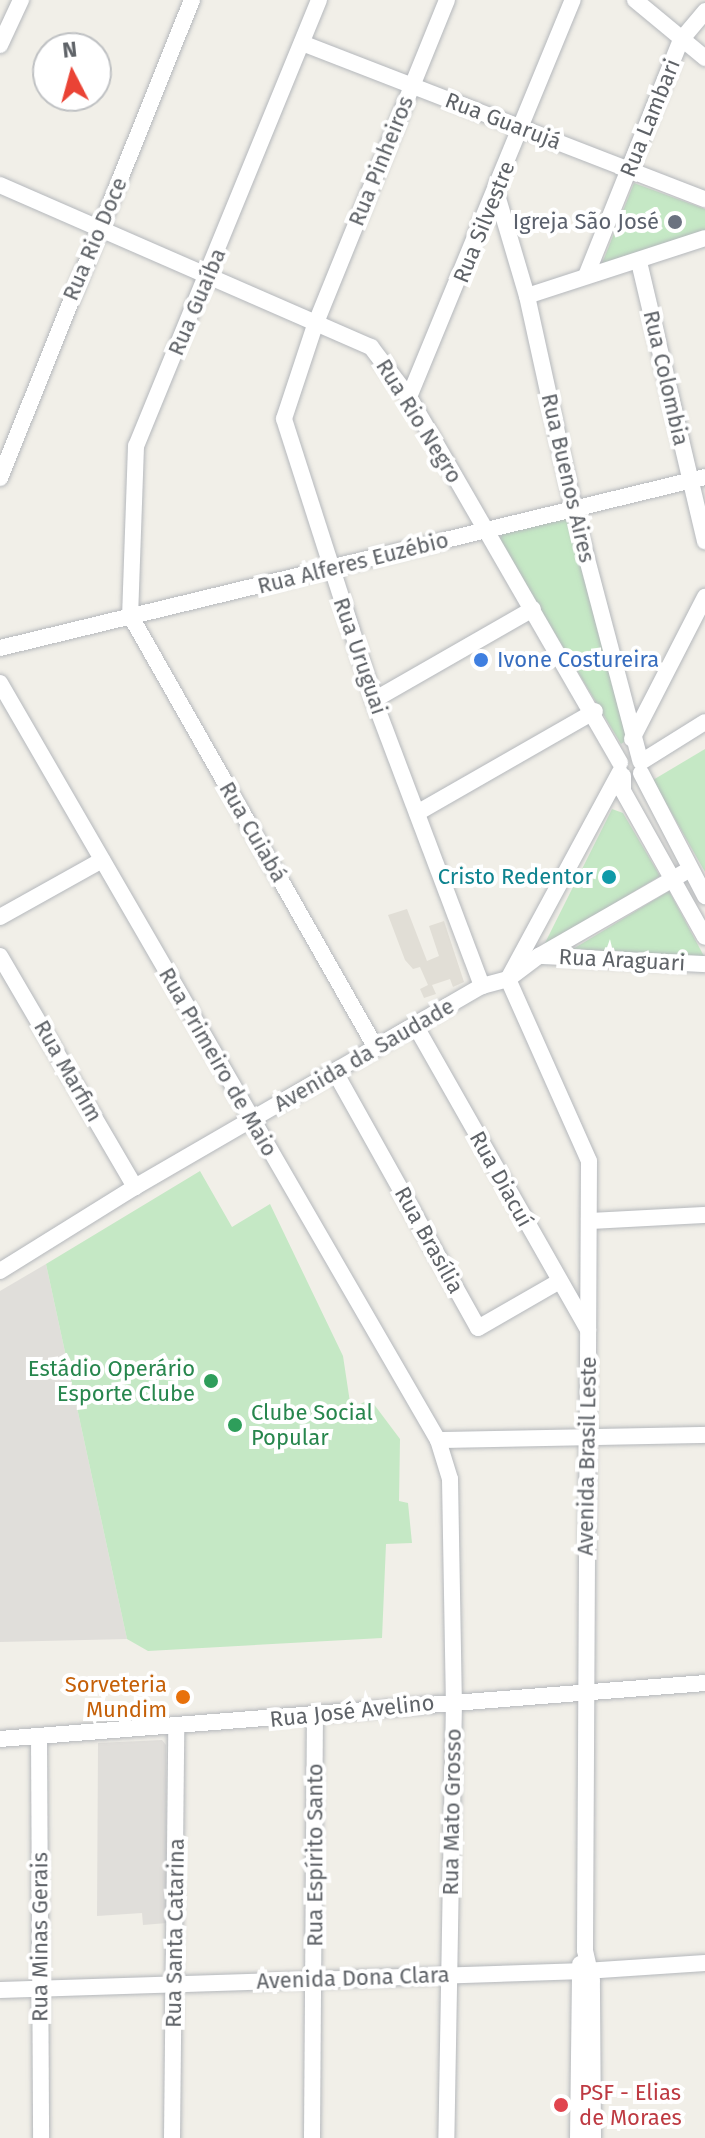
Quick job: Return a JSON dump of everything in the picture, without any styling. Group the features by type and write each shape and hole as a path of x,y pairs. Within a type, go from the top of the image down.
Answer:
{"street":[{"path":"0,45 21,0"},
{"name":"Rua Rio Doce","path":"0,478 192,0"},
{"name":"Rua Guaíba","path":"130,615 136,446 209,276 319,0"},
{"name":"Rua Pinheiros","path":"316,322 447,0"},
{"name":"Rua Silvestre","path":"409,397 497,195 573,0"},
{"path":"635,0 705,58"},
{"name":"Rua Lambari","path":"586,276 681,40 705,11"},
{"name":"Rua Guarujá","path":"302,43 705,199"},
{"name":"Rua Rio Negro","path":"0,185 371,347 409,397 484,530 630,766 705,896"},
{"name":"Rua Buenos Aires","path":"497,195 527,296 573,506 635,733"},
{"path":"527,296 705,238"},
{"name":"Rua Colombia","path":"639,262 698,478 705,541"},
{"name":"Rua Uruguai","path":"316,322 284,419 374,700 482,986"},
{"name":"Rua Alferes Euzébio","path":"0,648 698,478"},
{"path":"508,979 630,766 635,733 705,597"},
{"path":"374,700 533,609"},
{"name":"Rua Cuiabá","path":"130,615 376,1048"},
{"name":"Rua Primeiro de Maio","path":"0,683 438,1440"},
{"path":"417,813 595,711"},
{"path":"630,766 705,722"},
{"name":"Rua Rio Negro","path":"630,766 623,791 705,937"},
{"path":"0,917 102,860"},
{"name":"Avenida da Saudade","path":"0,1271 135,1187 482,986 508,979 539,956 690,869"},
{"name":"Rua Marfim","path":"0,956 135,1187"},
{"name":"Rua Araguari","path":"539,956 705,964"},
{"name":"Avenida Brasil Leste","path":"508,979 589,1161 585,1971 578,2138"},
{"name":"Rua Diacuí","path":"415,1025 589,1332"},
{"name":"Rua Brasília","path":"335,1072 478,1328 558,1282"},
{"path":"589,1221 705,1215"},
{"path":"438,1440 587,1440 705,1435"},
{"name":"Rua Mato Grosso","path":"438,1440 450,1479 454,1701 446,2138"},
{"name":"Rua José Avelino","path":"0,1739 176,1728 454,1701 705,1683"},
{"name":"Rua Espírito Santo","path":"312,2138 315,1715"},
{"name":"Rua Santa Catarina","path":"172,2138 176,1728"},
{"name":"Rua Minas Gerais","path":"39,1737 41,2138"},
{"name":"Avenida Dona Clara","path":"0,1990 585,1971 705,1963"},
{"name":"Avenida Brasil Leste","path":"585,1971 593,2138"}],"shaded area":[{"path":"407,909 427,961 439,956 429,926 444,921 464,982 453,987 450,979 432,985 436,994 424,998 420,989 428,985 420,967 413,969 405,960 388,915"},
{"path":"46,1264 127,1639 0,1642 0,1291"},
{"path":"162,1740 166,1745 167,1923 143,1925 142,1913 97,1916 98,1743"}],"green space":[{"path":"634,183 705,209 705,230 601,266"},
{"path":"572,517 627,740 621,744 499,540 502,534"},
{"path":"705,749 705,872 653,780"},
{"path":"612,809 623,813 660,876 543,947"},
{"path":"669,891 705,958 573,949"},
{"name":"Clube Social Popular","path":"200,1171 232,1227 270,1204 343,1356 351,1409 370,1399 400,1439 399,1501 408,1503 412,1543 386,1544 382,1638 148,1651 127,1639 46,1264"}],"place":[{"name":"Igreja São José","path":"675,222"},
{"name":"Ivone Costureira","path":"481,660"},
{"name":"Cristo Redentor","path":"609,877"},
{"name":"Estádio Operário Esporte Clube","path":"211,1381"},
{"name":"Clube Social Popular","path":"235,1425"},
{"name":"Sorveteria Mundim","path":"183,1697"},
{"name":"PSF - Elias de Moraes","path":"561,2105"}]}
